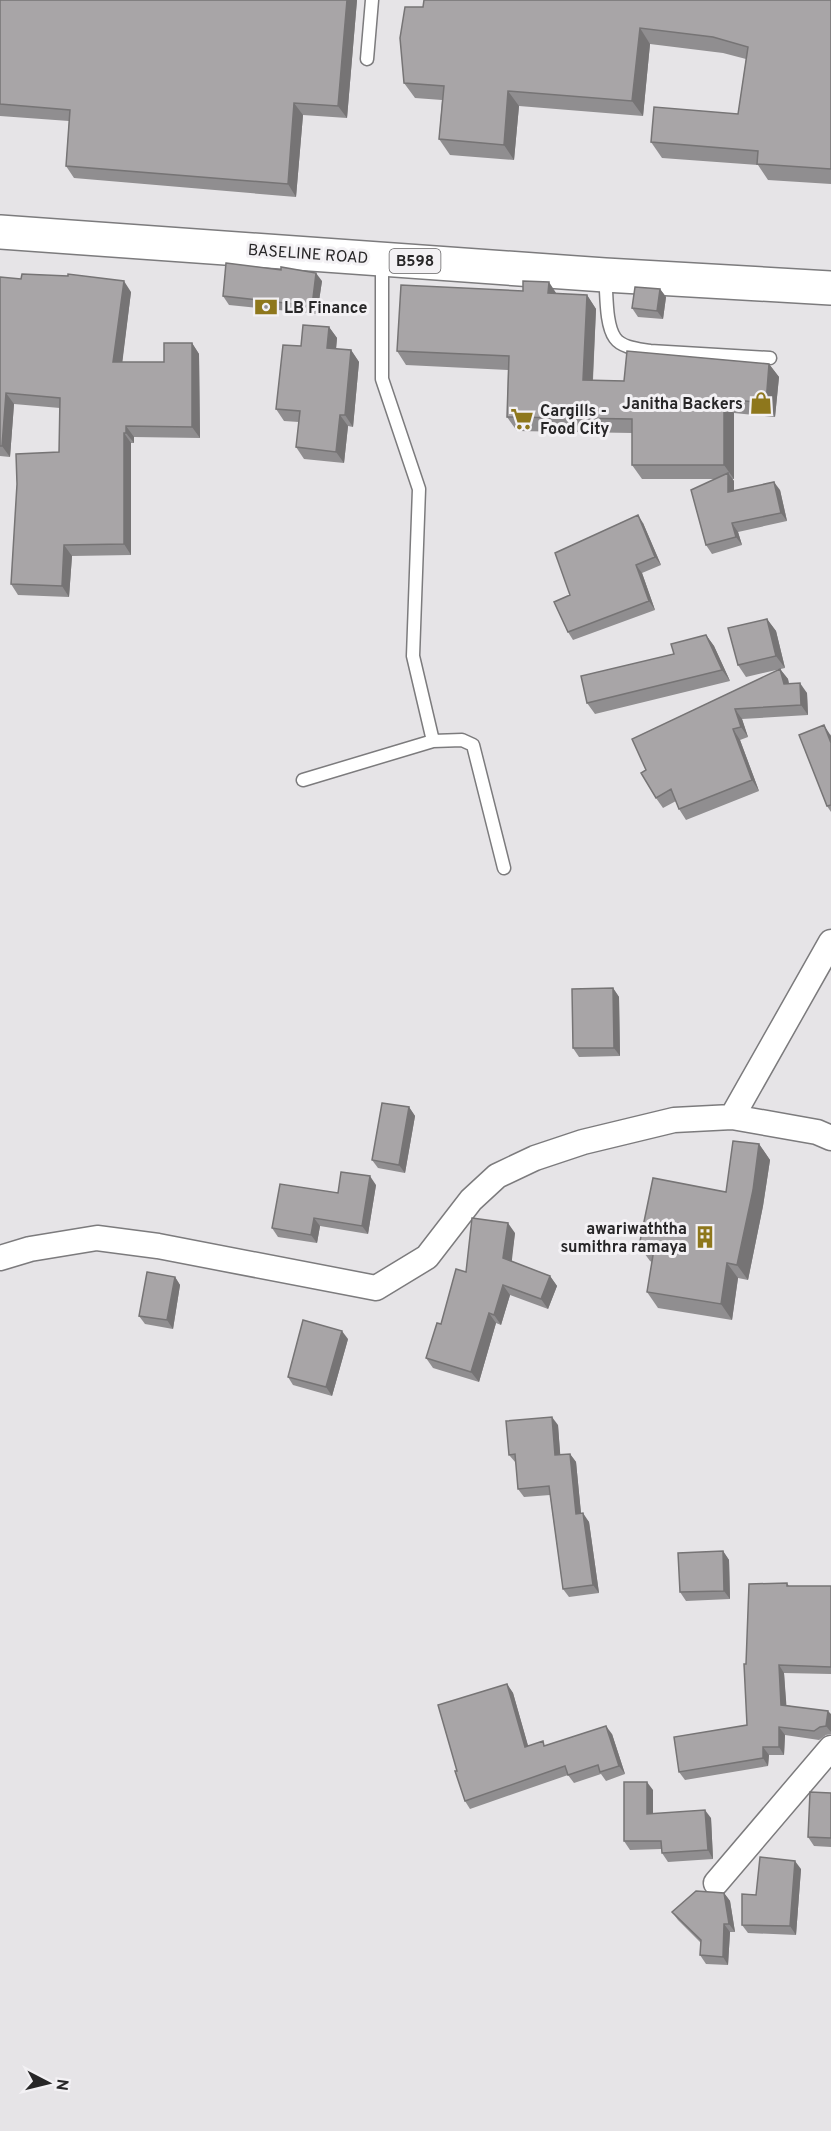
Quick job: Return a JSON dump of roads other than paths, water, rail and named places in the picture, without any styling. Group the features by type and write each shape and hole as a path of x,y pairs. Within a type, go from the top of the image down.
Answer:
{"main road":[{"name":"BASELINE ROAD","path":"0,231 605,275 831,288"}],"street":[{"path":"732,1117 831,942"},
{"path":"0,1258 30,1249 97,1238 158,1246 376,1288 427,1257 471,1200 497,1176 536,1158 582,1142 674,1120 732,1117 817,1132 831,1138"},
{"path":"716,1883 831,1748"}],"lane":[{"path":"367,59 372,0"},
{"path":"382,259 382,380 419,489 413,656 433,741"},
{"path":"605,275 609,322 615,339 630,347 650,351 770,358"},
{"path":"303,780 433,741 462,740 473,745 504,868"}],"place":[{"name":"LB Finance","path":"266,307"},
{"name":"Janitha Backers","path":"761,403"},
{"name":"Cargills - Food City","path":"522,419"},
{"name":"awariwaththa sumithra ramaya","path":"705,1237"}]}
